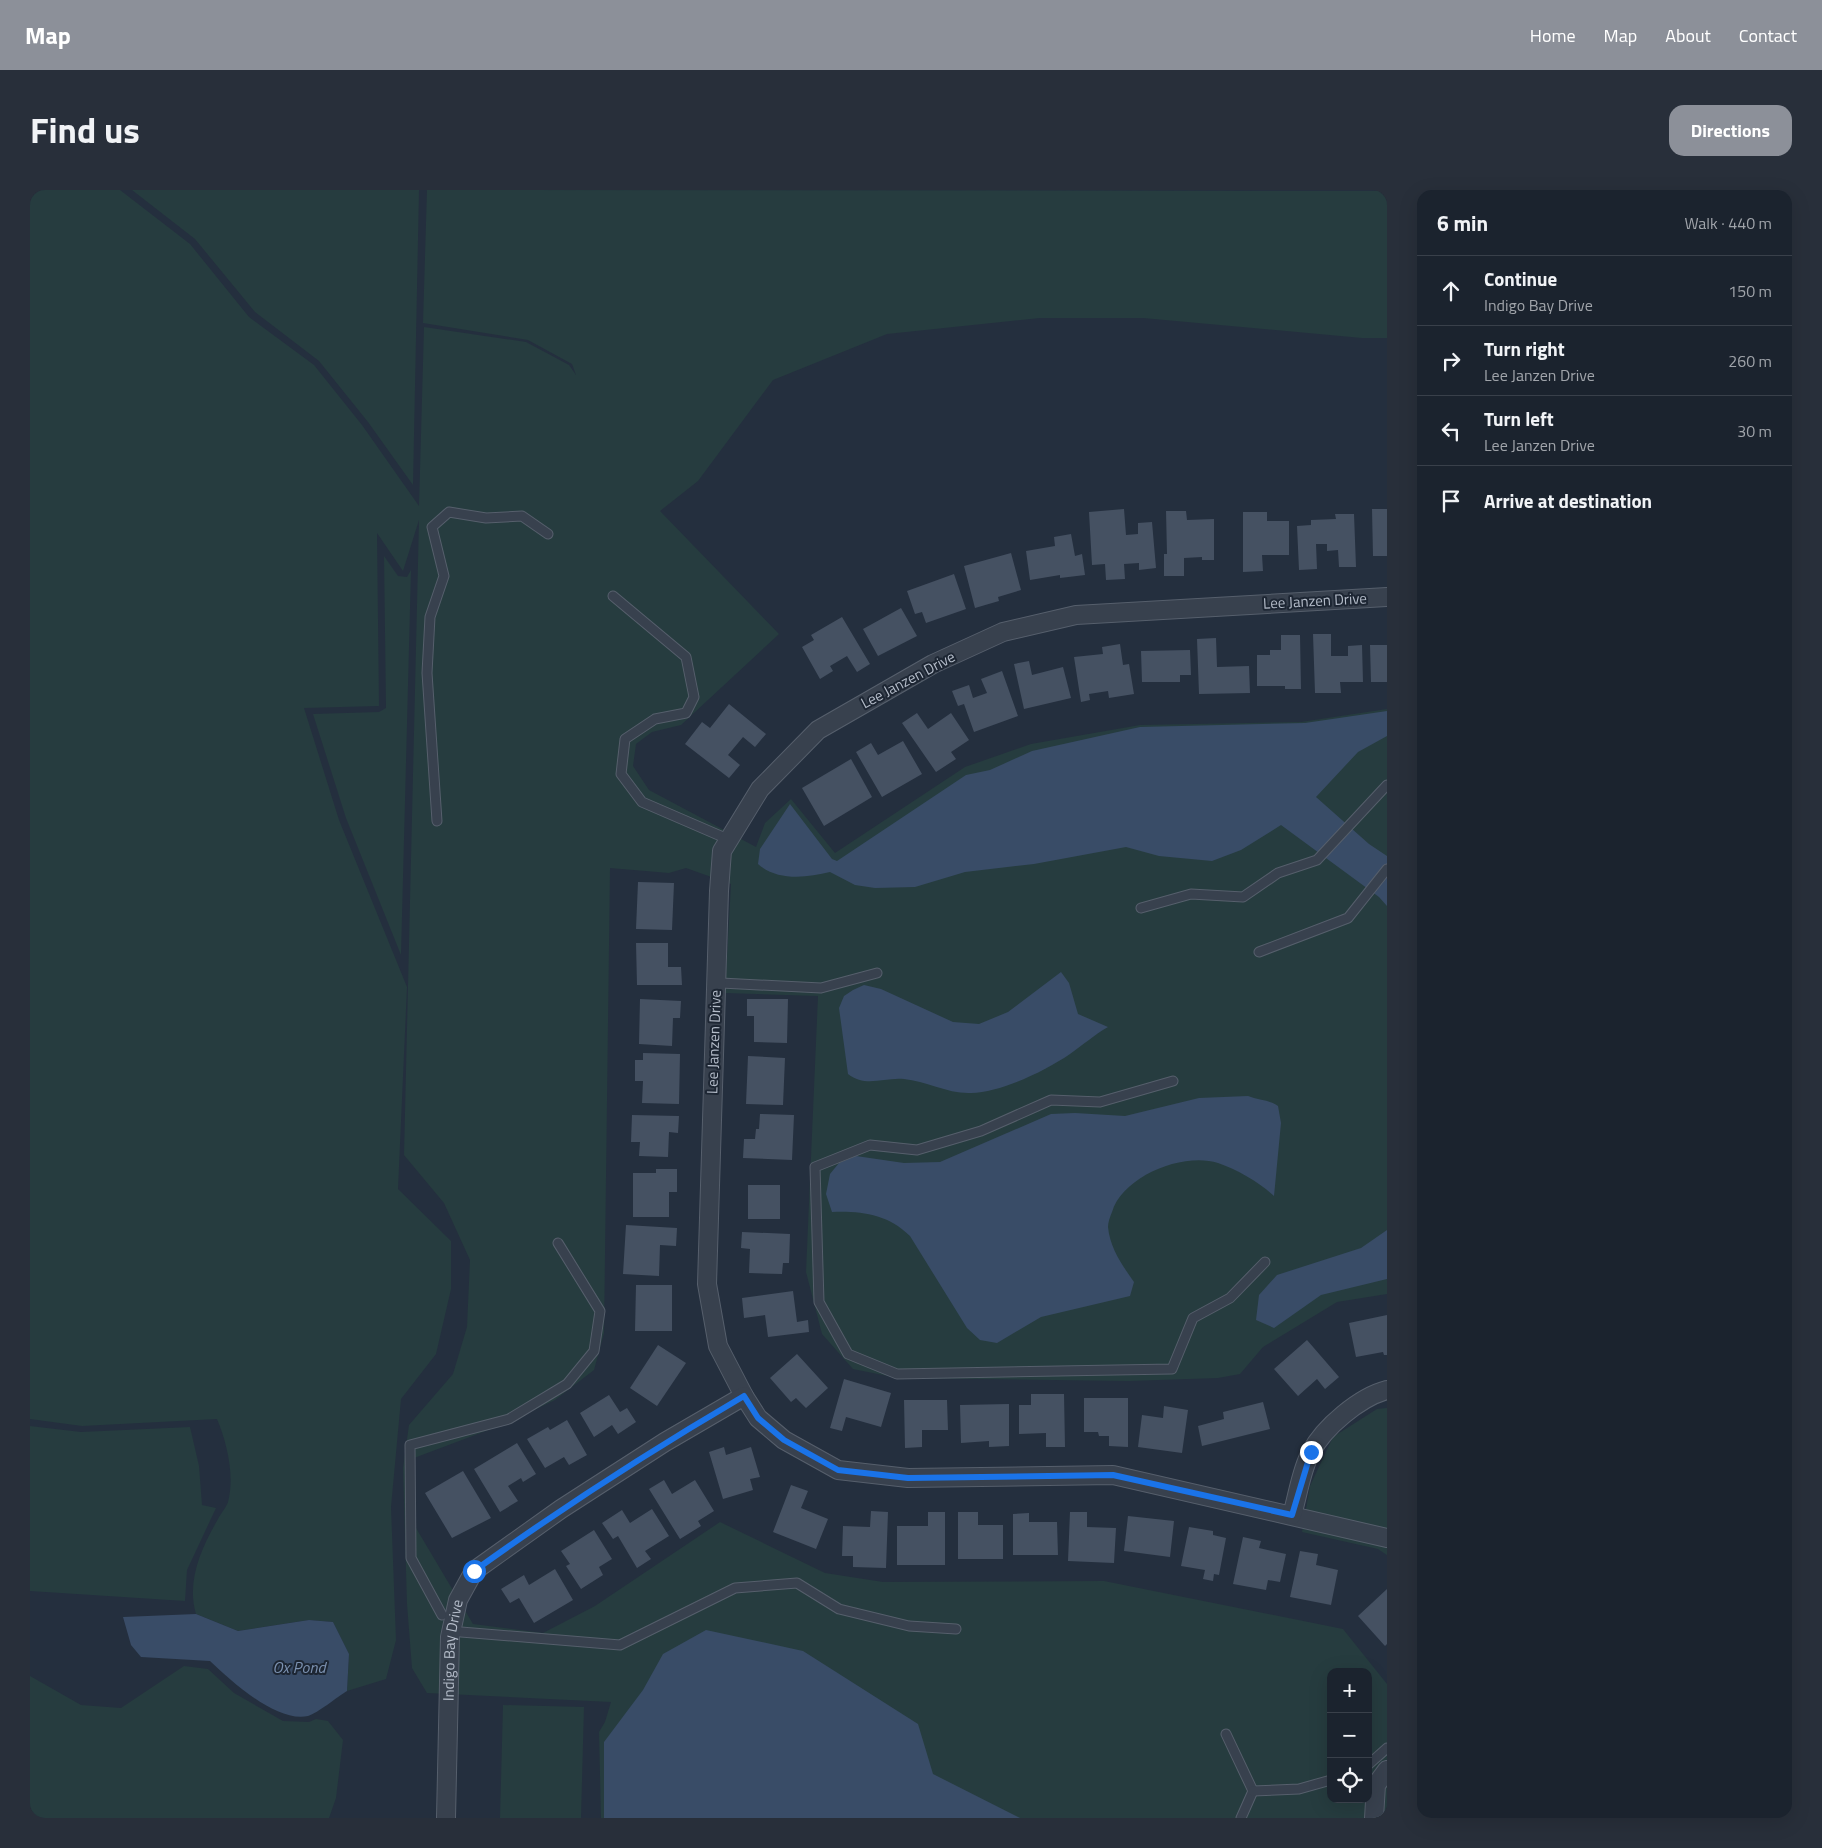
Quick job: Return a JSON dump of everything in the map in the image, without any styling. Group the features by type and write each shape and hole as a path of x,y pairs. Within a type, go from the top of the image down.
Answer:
{"street":[{"name":"Lee Janzen Drive","path":"1387,597 1076,615 1003,632 933,664 818,730 760,789 722,851 718,891 706,1284 718,1346 744,1396 758,1418 784,1440 838,1470 908,1478 1113,1475 1387,1538"},
{"path":"1292,1515 1311,1452 1334,1422 1372,1394 1387,1390"},
{"name":"Indigo Bay Drive","path":"446,1818 450,1637 458,1600 474,1571 560,1509 665,1442 744,1396"},
{"path":"1378,1815 1376,1785 1387,1770"}],"lane":[{"path":"437,821 427,673 430,617 444,576 432,527 449,512 486,518 522,516 548,534"},
{"path":"614,596 686,657 694,697 686,713 655,719 625,739 621,774 642,802 723,837"},
{"path":"1141,908 1191,894 1243,897 1278,873 1317,860 1387,785"},
{"path":"1259,952 1348,918 1387,869"},
{"path":"721,983 821,988 877,973"},
{"path":"1173,1081 1100,1102 1050,1100 981,1131 917,1150 870,1145 815,1167 819,1302 848,1354 897,1374 1172,1369 1193,1318 1230,1298 1265,1262"},
{"path":"442,1615 412,1558 410,1445 510,1419 567,1384 594,1351 600,1311 558,1243"},
{"path":"461,1632 620,1645 735,1588 797,1583 839,1609 909,1626 956,1629"},
{"path":"1226,1734 1252,1791 1241,1818"},
{"path":"1372,1761 1387,1748"},
{"path":"1252,1791 1299,1789 1327,1781"}],"green space":[{"path":"30,190 120,190 190,244 249,317 314,365 362,425 419,506 424,327 526,342 569,365 576,375 572,364 528,340 423,323 427,190 1387,191 1387,338 1362,338 1143,318 1040,318 887,334 773,380 698,481 660,511 779,634 681,725 652,732 636,744 633,766 649,790 756,847 765,823 791,799 835,853 965,767 1031,744 1140,725 1301,722 1387,709 1387,1294 1337,1302 1263,1347 1240,1374 1218,1378 1128,1381 898,1378 853,1369 822,1334 806,1272 818,996 725,993 731,884 686,868 669,873 610,868 604,1333 594,1370 555,1400 507,1423 414,1458 416,1528 473,1624 543,1633 595,1606 720,1522 825,1573 883,1582 1104,1581 1343,1629 1387,1684 1387,1818 601,1818 599,1732 605,1722 611,1702 427,1693 412,1668 407,1604 403,1468 409,1425 453,1374 467,1327 470,1260 444,1203 404,1155 419,520 403,571 377,533 379,706 304,708 339,820 407,987 398,1189 451,1241 451,1289 436,1354 401,1399 391,1507 396,1640 386,1679 347,1691 349,1654 333,1622 309,1620 238,1631 196,1614 193,1602 193,1589 197,1565 206,1541 227,1504 230,1492 229,1460 217,1419 82,1426 30,1419"},
{"path":"132,190 419,190 413,485 368,422 319,361 255,312 195,239"},
{"path":"384,556 398,576 407,577 411,570 401,955 346,818 313,714 379,712 386,708"},
{"path":"1387,1408 1387,1555 1378,1549 1302,1532 1310,1486 1333,1437 1377,1409"},
{"path":"30,1426 81,1432 190,1427 199,1466 202,1505 216,1508 187,1570 185,1601 30,1591"},
{"path":"184,1666 208,1669 234,1693 283,1721 309,1722 316,1719 328,1721 343,1740 336,1798 329,1818 30,1818 30,1676 81,1705 121,1708"},
{"path":"503,1705 584,1707 581,1818 500,1818"}],"water":[{"path":"1387,711 1387,736 1358,752 1316,797 1369,844 1387,856 1387,906 1379,897 1281,825 1241,850 1212,861 1159,856 1126,847 1034,864 965,872 915,887 875,888 855,885 830,872 802,877 783,876 758,864 760,849 790,804 832,859 837,861 966,775 990,770 1032,751 1140,727 1305,723"},
{"path":"1061,972 1069,983 1078,1014 1108,1027 1070,1054 1036,1074 996,1089 962,1093 904,1079 868,1081 848,1074 839,1008 844,996 853,990 864,985 881,989 953,1022 979,1024 1008,1012"},
{"path":"1248,1096 1271,1102 1278,1106 1281,1123 1274,1196 1248,1177 1218,1163 1204,1160 1188,1161 1156,1170 1141,1178 1118,1199 1108,1223 1109,1235 1114,1249 1134,1282 1130,1296 1041,1317 997,1343 980,1340 967,1328 910,1236 892,1223 874,1215 854,1212 832,1212 826,1194 830,1174 839,1163 856,1156 904,1163 940,1162 1051,1114 1075,1113 1125,1116 1199,1098"},
{"path":"1387,1230 1387,1279 1321,1295 1274,1328 1256,1320 1259,1295 1277,1275 1361,1248"},
{"name":"Ox Pond","path":"196,1614 238,1631 309,1620 333,1622 349,1654 347,1691 308,1716 283,1713 255,1699 210,1661 141,1657 131,1645 123,1617"},
{"path":"706,1630 803,1651 918,1724 933,1774 1020,1818 604,1818 604,1742 643,1690 663,1654"}],"building":[{"path":"1124,509 1126,535 1138,534 1138,523 1152,522 1156,568 1139,570 1139,563 1124,564 1125,579 1106,580 1105,564 1092,565 1089,512"},
{"path":"1372,509 1387,509 1387,556 1373,556"},
{"path":"1166,511 1186,511 1187,520 1214,519 1214,560 1202,560 1202,557 1184,558 1184,576 1164,576 1164,554 1167,554"},
{"path":"1243,512 1267,512 1267,521 1289,521 1289,555 1262,555 1263,571 1243,572"},
{"path":"1335,514 1354,514 1356,567 1339,567 1338,550 1327,551 1327,544 1316,544 1317,569 1299,570 1297,526 1311,525 1311,520 1336,519"},
{"path":"1071,534 1075,556 1082,554 1085,575 1060,578 1060,575 1030,580 1026,551 1055,546 1054,537"},
{"path":"1011,553 1021,590 998,597 999,601 975,608 964,566"},
{"path":"954,574 966,609 926,623 922,612 915,614 907,591"},
{"path":"901,608 917,636 878,656 863,629"},
{"path":"842,617 870,664 857,672 847,656 830,666 833,671 820,679 802,647 814,640 811,635"},
{"path":"1313,634 1331,634 1331,656 1348,656 1348,646 1362,645 1363,682 1340,682 1341,693 1315,693"},
{"path":"1281,635 1300,635 1301,689 1285,689 1285,686 1257,686 1257,655 1270,655 1270,650 1281,650"},
{"path":"1216,638 1217,667 1249,666 1250,693 1199,694 1197,639"},
{"path":"1120,644 1123,665 1129,664 1134,694 1109,698 1108,691 1089,694 1090,700 1081,702 1074,657 1103,654 1102,647"},
{"path":"1370,645 1387,645 1387,682 1371,682"},
{"path":"1190,650 1191,675 1180,675 1180,682 1142,682 1141,651"},
{"path":"1029,661 1032,675 1063,667 1071,698 1024,709 1014,664"},
{"path":"1002,671 1018,716 974,732 964,704 958,706 952,691 969,685 973,698 987,693 981,679"},
{"path":"729,704 766,734 755,747 743,737 728,755 740,765 729,778 685,744 702,722 710,728"},
{"path":"917,713 928,729 951,713 969,740 951,752 956,759 936,772 902,723"},
{"path":"903,741 922,774 882,797 856,752 871,743 878,755"},
{"path":"851,759 872,797 824,826 802,788"},
{"path":"638,882 674,883 672,930 636,929"},
{"path":"636,943 668,943 668,967 681,967 682,985 637,985"},
{"path":"640,999 681,1001 680,1018 673,1018 672,1046 639,1044"},
{"path":"747,999 788,999 787,1043 754,1042 754,1016 747,1016"},
{"path":"643,1053 680,1054 679,1104 642,1103 643,1081 635,1081 635,1060 643,1060"},
{"path":"748,1056 785,1058 783,1105 746,1104"},
{"path":"760,1114 794,1115 792,1160 743,1158 744,1139 755,1139 756,1129 759,1129"},
{"path":"632,1115 679,1116 678,1133 669,1132 668,1157 639,1156 640,1142 631,1142"},
{"path":"656,1169 677,1169 677,1192 669,1192 669,1217 633,1217 633,1173 656,1173"},
{"path":"748,1185 780,1185 780,1219 748,1219"},
{"path":"626,1225 677,1228 676,1246 660,1245 659,1276 623,1274"},
{"path":"742,1232 790,1234 789,1263 783,1263 782,1274 749,1273 750,1249 741,1248"},
{"path":"636,1285 672,1285 672,1331 635,1331"},
{"path":"793,1291 797,1322 808,1320 809,1332 768,1337 765,1315 744,1318 742,1298"},
{"path":"1387,1315 1387,1355 1384,1355 1383,1352 1356,1357 1349,1323"},
{"path":"1307,1340 1339,1377 1325,1389 1317,1379 1298,1396 1274,1369"},
{"path":"658,1345 686,1363 657,1406 630,1388"},
{"path":"797,1354 828,1388 806,1408 796,1398 791,1402 770,1378"},
{"path":"844,1379 891,1393 881,1427 846,1417 842,1431 830,1428"},
{"path":"1031,1394 1064,1394 1065,1447 1046,1447 1046,1433 1019,1434 1019,1405 1031,1405"},
{"path":"609,1395 620,1412 627,1408 636,1422 618,1434 612,1425 594,1437 580,1413"},
{"path":"1084,1398 1128,1398 1128,1447 1109,1446 1109,1436 1099,1436 1098,1432 1084,1432"},
{"path":"904,1400 947,1400 948,1430 922,1430 922,1447 905,1448"},
{"path":"1263,1402 1270,1429 1202,1446 1198,1426 1224,1419 1223,1412"},
{"path":"1009,1404 1009,1446 989,1447 989,1441 961,1443 960,1405"},
{"path":"1164,1406 1188,1410 1182,1453 1138,1447 1142,1415 1163,1418"},
{"path":"567,1420 587,1455 569,1465 564,1457 545,1468 527,1439 548,1427 550,1430"},
{"path":"517,1443 536,1474 523,1482 521,1478 508,1486 518,1501 500,1512 474,1469"},
{"path":"724,1447 726,1455 751,1447 760,1477 750,1479 753,1490 723,1499 709,1452"},
{"path":"463,1471 491,1518 452,1538 425,1493"},
{"path":"664,1480 672,1494 695,1480 714,1511 698,1521 701,1526 680,1539 649,1489"},
{"path":"791,1485 808,1491 801,1508 828,1519 816,1549 773,1532"},
{"path":"652,1509 669,1536 645,1551 651,1559 637,1568 618,1536 613,1539 602,1523 622,1510 630,1523"},
{"path":"871,1511 888,1512 886,1568 853,1567 853,1556 842,1556 843,1526 870,1527"},
{"path":"928,1512 945,1512 945,1565 897,1565 897,1526 928,1526"},
{"path":"958,1512 978,1512 978,1525 1003,1525 1003,1559 958,1559"},
{"path":"1070,1512 1087,1512 1087,1527 1116,1528 1114,1563 1068,1561"},
{"path":"1029,1513 1029,1522 1057,1522 1058,1555 1013,1555 1013,1514"},
{"path":"1128,1516 1174,1521 1170,1557 1124,1551"},
{"path":"1189,1527 1213,1531 1213,1535 1226,1538 1219,1575 1214,1574 1213,1581 1203,1579 1205,1570 1181,1566"},
{"path":"594,1530 612,1559 599,1567 603,1575 581,1589 566,1566 570,1564 561,1551"},
{"path":"1243,1537 1261,1541 1259,1548 1286,1554 1280,1582 1268,1580 1266,1590 1233,1584"},
{"path":"1300,1551 1318,1554 1316,1565 1338,1570 1331,1605 1290,1597"},
{"path":"555,1569 573,1600 534,1623 519,1598 510,1603 501,1589 524,1575 529,1585"},
{"path":"1387,1589 1387,1644 1385,1646 1358,1616"}],"route":[{"path":"474,1571 560,1509 665,1442 744,1396 758,1418 784,1440 838,1470 908,1478 1113,1475 1292,1515 1311,1452"}]}
